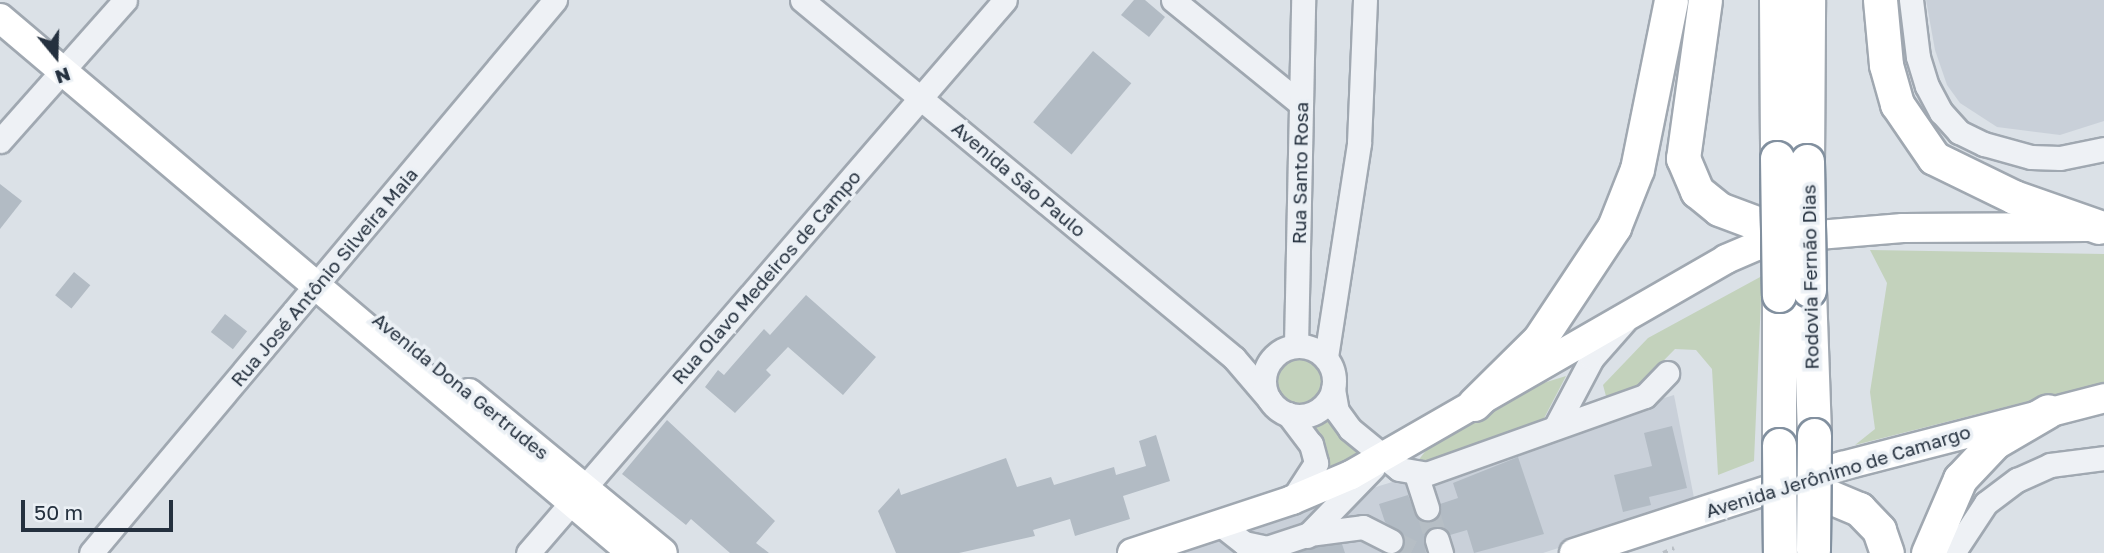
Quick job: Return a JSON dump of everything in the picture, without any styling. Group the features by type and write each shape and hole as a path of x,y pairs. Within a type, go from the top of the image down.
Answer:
{"highway":[{"path":"1474,404 1539,340 1614,227 1637,169 1671,0"},
{"path":"1705,0 1683,158 1697,191 1719,209 1794,237"},
{"name":"Rodovia Fernão Dias","path":"1776,0 1792,159 1794,293 1779,444 1780,553"},
{"name":"Rodovia Fernão Dias","path":"1792,159 1808,0"},
{"path":"1880,0 1886,65 1897,104 1934,158 2014,197 2102,227"},
{"name":"Rodovia Fernão Dias","path":"1794,293 1814,435 1813,551"},
{"path":"1928,553 1960,479 1995,442 2048,411"},
{"path":"1792,481 1859,509 1879,530 1887,553"}],"main road":[{"name":"Avenida Dona Gertrudes","path":"0,18 254,228 274,253 321,283 576,493 663,553"},
{"path":"1132,553 1292,500 1385,456 1726,259 1794,237 1903,228 2102,227"},
{"name":"Avenida Jerônimo de Camargo","path":"1574,553 1792,481 2104,398"},
{"name":"Avenida Dona Gertrudes","path":"576,493 632,553"}],"street":[{"path":"0,141 65,72 125,0"},
{"name":"Rua José Antônio Silveira Maia","path":"91,553 321,283 555,0"},
{"name":"Avenida São Paulo","path":"802,0 1234,358 1269,400"},
{"name":"Rua Olavo Medeiros de Campo","path":"528,553 576,493 923,99 1005,0"},
{"path":"1173,0 1301,104"},
{"name":"Rua Santo Rosa","path":"1296,345 1303,0"},
{"path":"1365,0 1359,143 1326,357 1334,378 1337,411 1350,429 1399,469 1416,474 1645,396 1667,373"},
{"path":"1911,0 1917,57 1927,86 1941,112 1959,132 1984,145 2031,157 2060,158 2104,149"},
{"path":"1556,426 1592,358 1627,318"},
{"path":"1234,358 1274,355 1296,345 1307,346 1326,357"},
{"path":"1274,355 1263,376 1269,400 1288,414 1311,444 1315,463 1310,479 1292,500"},
{"path":"1288,414 1312,414 1322,408 1333,389"},
{"path":"1289,553 1385,456"},
{"path":"1953,553 1986,503 2017,480 2050,465 2104,458"},
{"path":"1416,474 1427,508"},
{"path":"1221,525 1244,543 1267,548 1309,534 1363,527 1391,541"}],"shaded area":[{"path":"1926,0 2104,0 2104,121 2060,135 1997,127 1960,103 1947,85 1935,50"},
{"path":"1674,395 1695,503 1543,553 1181,553 1363,491"}],"green space":[{"path":"1870,250 2104,254 2104,382 1855,445 1875,429 1870,392 1887,283"},
{"path":"1762,276 1754,461 1718,475 1712,369 1696,350 1675,349 1626,399 1607,400 1603,385 1648,338"},
{"path":"1300,356 1318,363 1325,381 1318,399 1300,406 1282,399 1275,381 1282,363"},
{"path":"1566,376 1540,426 1414,466 1434,440 1527,388"},
{"path":"1330,403 1370,448 1320,477 1302,418 1322,412"}],"building":[{"path":"1134,0 1145,0 1165,17 1149,37 1121,15"},
{"path":"1093,51 1131,83 1072,154 1033,122"},
{"path":"0,184 22,201 0,229"},
{"path":"74,272 90,285 71,309 55,295"},
{"path":"806,295 876,357 843,395 788,347 766,370 771,375 735,413 705,387 718,370 724,375 764,329 770,335"},
{"path":"225,314 247,331 233,349 211,332"},
{"path":"667,420 775,521 756,543 769,553 730,553 691,519 686,525 622,474"},
{"path":"1672,426 1687,488 1649,497 1651,505 1623,512 1614,475 1652,466 1644,433"},
{"path":"1156,435 1170,481 1123,496 1130,519 1075,536 1070,519 1033,530 1035,536 959,553 896,553 878,511 899,488 901,495 1006,458 1017,487 1051,477 1054,485 1114,467 1116,475 1146,466 1139,441"},
{"path":"1518,457 1544,534 1474,553 1467,530 1450,535 1434,527 1424,536 1426,553 1398,553 1404,547 1403,534 1385,522 1379,504 1408,495 1417,518 1432,521 1440,504 1458,498 1453,483"},
{"path":"1342,544 1345,553 1296,553 1314,547"}],"tunnel":[{"path":"1427,508 1437,540"},
{"path":"1391,541 1416,553"}]}
